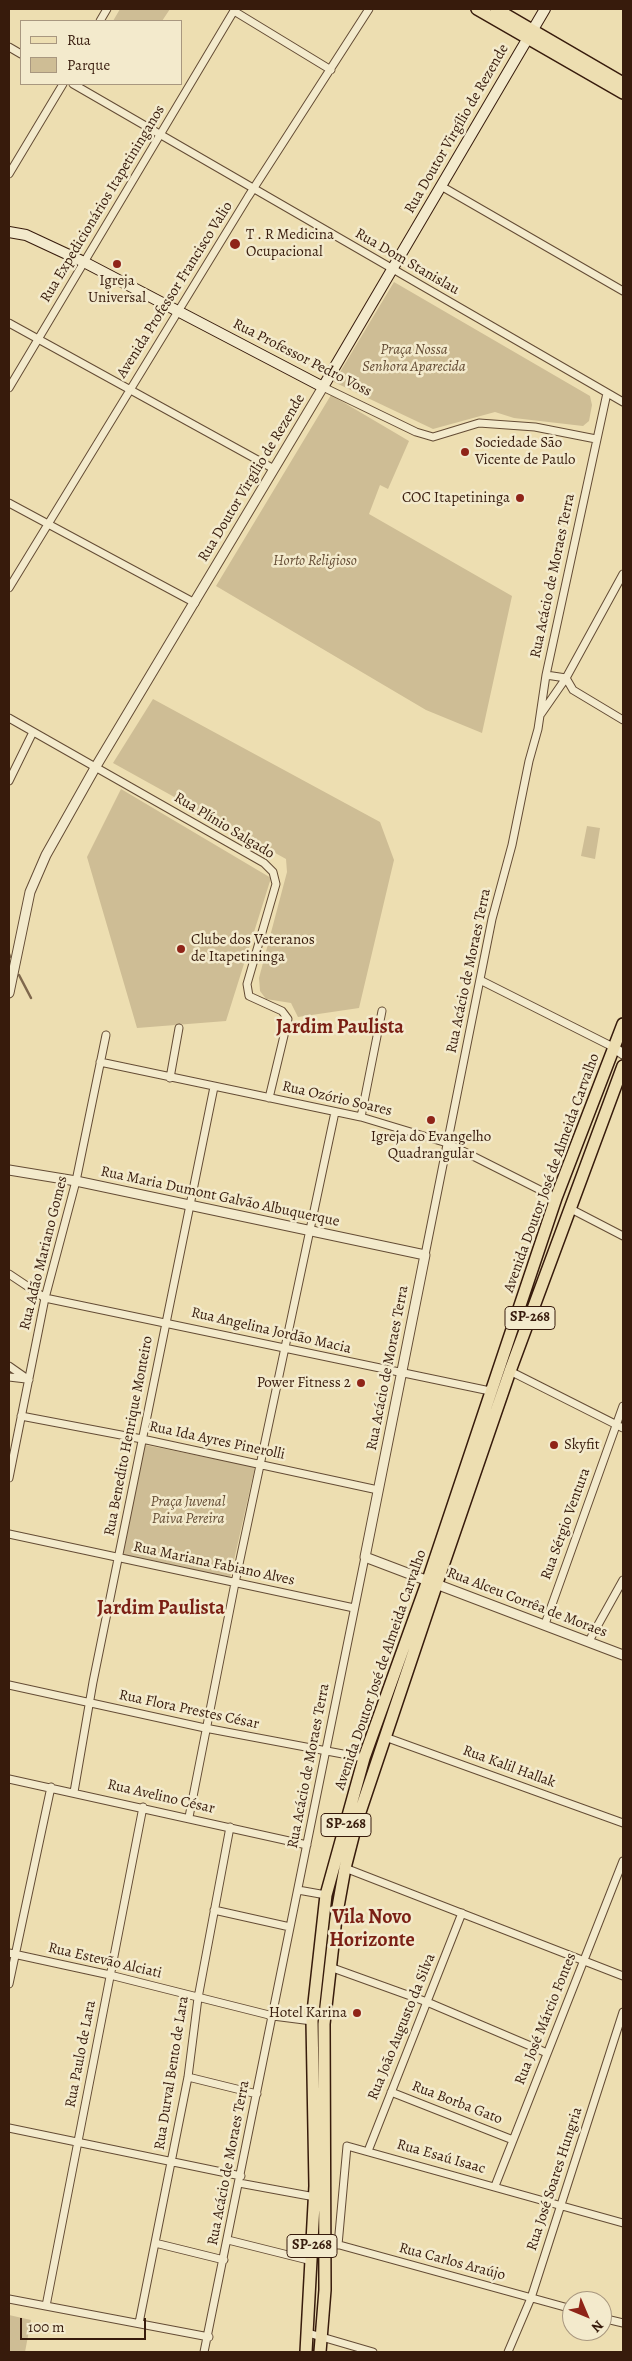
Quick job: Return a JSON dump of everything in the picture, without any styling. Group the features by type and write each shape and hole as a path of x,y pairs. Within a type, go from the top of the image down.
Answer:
{"main road":[{"path":"479,9 623,83"},
{"path":"496,9 530,34 623,92"},
{"name":"Rua Doutor Virgílio de Rezende","path":"324,387 545,9"},
{"name":"Rua Professor Pedro Voss","path":"9,232 26,235 84,262 324,387"},
{"name":"Avenida Doutor José de Almeida Carvalho","path":"320,2352 325,2241 324,2024 336,1918 345,1868 357,1821 385,1737 490,1391 556,1198 623,1024"},
{"name":"Avenida Doutor José de Almeida Carvalho","path":"306,2352 315,2197 312,2021 326,1895 364,1758 432,1582 623,1066"}],"street":[{"path":"101,20 107,9"},
{"name":"Avenida Professor Francisco Valio","path":"9,588 253,189 369,9"},
{"path":"235,10 331,70"},
{"name":"Rua Expedicionários Itapetininganos","path":"9,388 235,10"},
{"path":"9,174 62,85"},
{"name":"Rua Dom Stanislau","path":"75,85 623,402"},
{"path":"441,186 623,291"},
{"path":"9,323 274,469"},
{"name":"Rua Professor Pedro Voss","path":"324,387 416,432 433,437 479,423 535,427 596,439"},
{"name":"Rua Doutor Virgílio de Rezende","path":"9,993 30,892 46,854 95,768 324,387"},
{"name":"Rua Acácio de Moraes Terra","path":"204,2352 209,2336 492,919 518,820 546,675 607,393"},
{"path":"9,503 195,603"},
{"path":"539,717 566,678 623,574"},
{"path":"546,675 566,678"},
{"path":"566,678 573,690 623,720"},
{"name":"Rua Plínio Salgado","path":"9,718 264,863 273,872 276,884 248,984 250,996 282,1012 288,1019 269,1098"},
{"path":"9,781 33,732"},
{"path":"480,980 613,1047 623,1054"},
{"path":"361,1117 382,1011"},
{"path":"170,1078 179,1028"},
{"name":"Rua Adão Mariano Gomes","path":"9,1478 45,1298 76,1181 106,1035"},
{"name":"Rua Ozório Soares","path":"100,1062 361,1117 447,1142 556,1198"},
{"name":"Rua Benedito Henrique Monteiro","path":"74,1792 118,1557 214,1087"},
{"path":"189,1817 205,1728 334,1112"},
{"name":"Rua Maria Dumont Galvão Albuquerque","path":"9,1170 76,1181 425,1255"},
{"path":"570,1208 623,1236"},
{"path":"9,1274 45,1298"},
{"name":"Rua Angelina Jordão Macia","path":"45,1298 166,1322 401,1374 490,1391"},
{"path":"9,1366 29,1380"},
{"path":"510,1371 620,1426"},
{"path":"9,1376 29,1380"},
{"name":"Rua Sérgio Ventura","path":"546,1624 620,1426 623,1406"},
{"name":"Rua Ida Ayres Pinerolli","path":"21,1416 142,1439 378,1490"},
{"name":"Rua Mariana Fabiano Alves","path":"9,1534 354,1608"},
{"name":"Rua Alceu Corrêa de Moraes","path":"365,1557 546,1624 623,1655"},
{"path":"589,1641 623,1580"},
{"name":"Rua Flora Prestes César","path":"9,1685 205,1728 364,1758"},
{"name":"Rua Kalil Hallak","path":"385,1737 623,1823"},
{"name":"Rua Avelino César","path":"9,1779 189,1817 307,1845"},
{"path":"9,1984 12,1953 51,1787"},
{"name":"Rua Paulo de Lara","path":"46,2306 143,1807"},
{"name":"Rua Durval Bento de Lara","path":"139,2323 188,2077 198,1998 230,1827"},
{"name":"Rua José Márcio Fontes","path":"495,2186 623,1861"},
{"path":"345,1868 623,1976"},
{"path":"298,1890 326,1895"},
{"path":"214,1910 290,1927"},
{"name":"Rua João Augusto da Silva","path":"368,2151 462,1913"},
{"name":"Rua Estevão Alciati","path":"12,1953 110,1975 273,2016 312,2021"},
{"path":"330,1968 426,2002 547,2053"},
{"name":"Rua José Soares Hungria","path":"508,2352 531,2298 623,2012"},
{"path":"188,2077 257,2094"},
{"name":"Rua Borba Gato","path":"391,2092 513,2140"},
{"path":"9,2128 171,2162 315,2197"},
{"name":"Rua Esaú Isaac","path":"338,2245 347,2146 623,2223"},
{"path":"228,2240 312,2261"},
{"name":"Rua Carlos Araújo","path":"325,2241 562,2306"},
{"path":"154,2243 224,2260"},
{"path":"9,2299 209,2336"},
{"path":"308,2333 373,2352"}],"green space":[{"path":"120,9 170,9 163,20 114,20"},
{"name":"Praça Nossa Senhora Aparecida","path":"394,282 590,396 592,405 589,421 583,426 514,418 495,412 433,429 334,382"},
{"name":"Horto Religioso","path":"331,395 409,441 388,489 380,485 369,514 512,596 482,733 426,710 216,586"},
{"path":"153,699 380,822 394,860 359,1008 298,1017 291,1003 266,999 260,991 259,978 287,872 286,859 113,763"},
{"name":"Clube dos Veteranos de Itapetininga","path":"121,789 271,878 226,1021 137,1028 87,857"},
{"path":"587,826 600,828 595,859 581,856"},
{"name":"Praça Juvenal Paiva Pereira","path":"145,1445 255,1467 230,1578 123,1555"},
{"path":"9,2315 31,2320 25,2352 9,2352"}],"waterway":[{"path":"19,975 31,998"}],"place":[{"name":"T . R Medicina Ocupacional","path":"235,244"},
{"name":"Igreja Universal","path":"117,264"},
{"name":"Sociedade São Vicente de Paulo","path":"465,452"},
{"name":"COC Itapetininga","path":"520,498"},
{"name":"Clube dos Veteranos de Itapetininga","path":"181,949"},
{"name":"Igreja do Evangelho Quadrangular","path":"431,1120"},
{"name":"Power Fitness 2","path":"361,1383"},
{"name":"Skyfit","path":"554,1445"},
{"name":"Hotel Karina","path":"357,2013"}],"district":[{"name":"Jardim Paulista","path":"340,1028"},
{"name":"Jardim Paulista","path":"161,1609"},
{"name":"Vila Novo Horizonte","path":"372,1930"}]}
